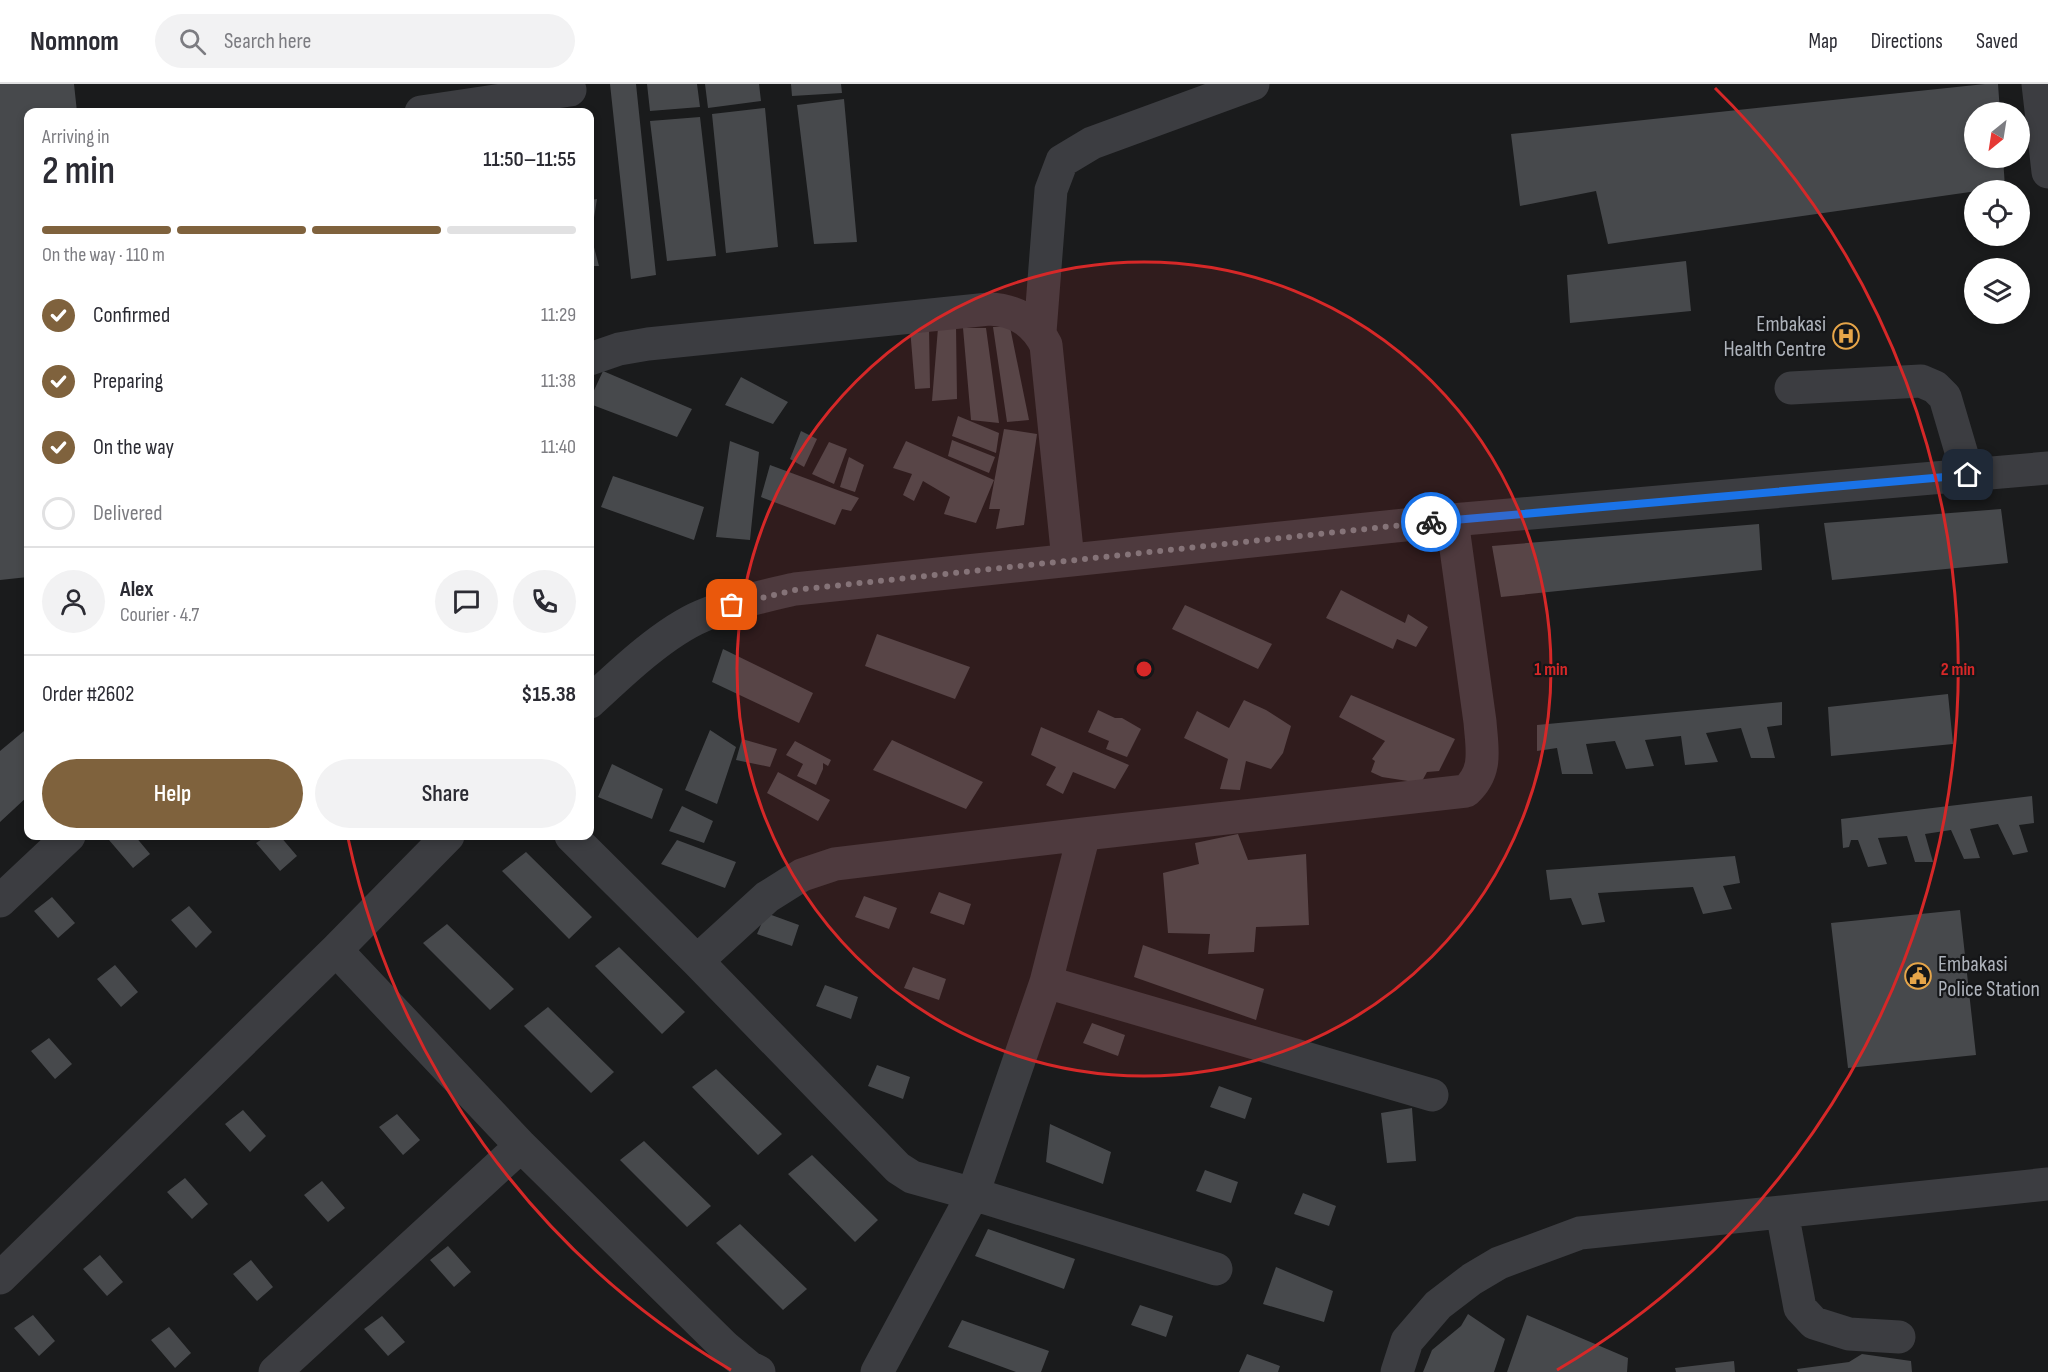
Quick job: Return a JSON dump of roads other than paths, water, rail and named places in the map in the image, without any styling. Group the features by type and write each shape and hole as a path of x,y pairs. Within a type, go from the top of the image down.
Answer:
{"street":[{"path":"1040,332 1051,190 1062,161 1092,143 1253,84"},
{"path":"2038,84 2048,172"},
{"path":"455,108 570,90"},
{"path":"594,358 619,349 648,344 989,309 1006,310 1023,318 1040,332 1046,345 1068,560"},
{"path":"1791,387 1921,381 1935,387 1945,397 1968,475"},
{"path":"594,698 629,666 666,637 701,616 748,600 795,590 1452,520 2048,468"},
{"path":"697,961 767,897 802,875 835,864 1466,791 1476,782 1482,769 1482,752 1480,722 1452,520"},
{"path":"877,1372 973,1194 1046,982 1084,834"},
{"path":"0,901 65,840"},
{"path":"0,1278 336,951 444,840"},
{"path":"575,840 697,961 898,1168 912,1178 973,1194 1216,1269"},
{"path":"336,951 521,1146 725,1347 749,1367 759,1372"},
{"path":"1046,982 1432,1095"},
{"path":"275,1372 521,1146"},
{"path":"1397,1372 1407,1341 1438,1305 1472,1279 1499,1263 1580,1233 2048,1184"},
{"path":"1782,1212 1800,1308 1814,1323 1849,1334 1899,1337"}],"place":[{"name":"Embakasi Health Centre","path":"1846,336"},
{"name":"Embakasi Police Station","path":"1918,976"}]}
